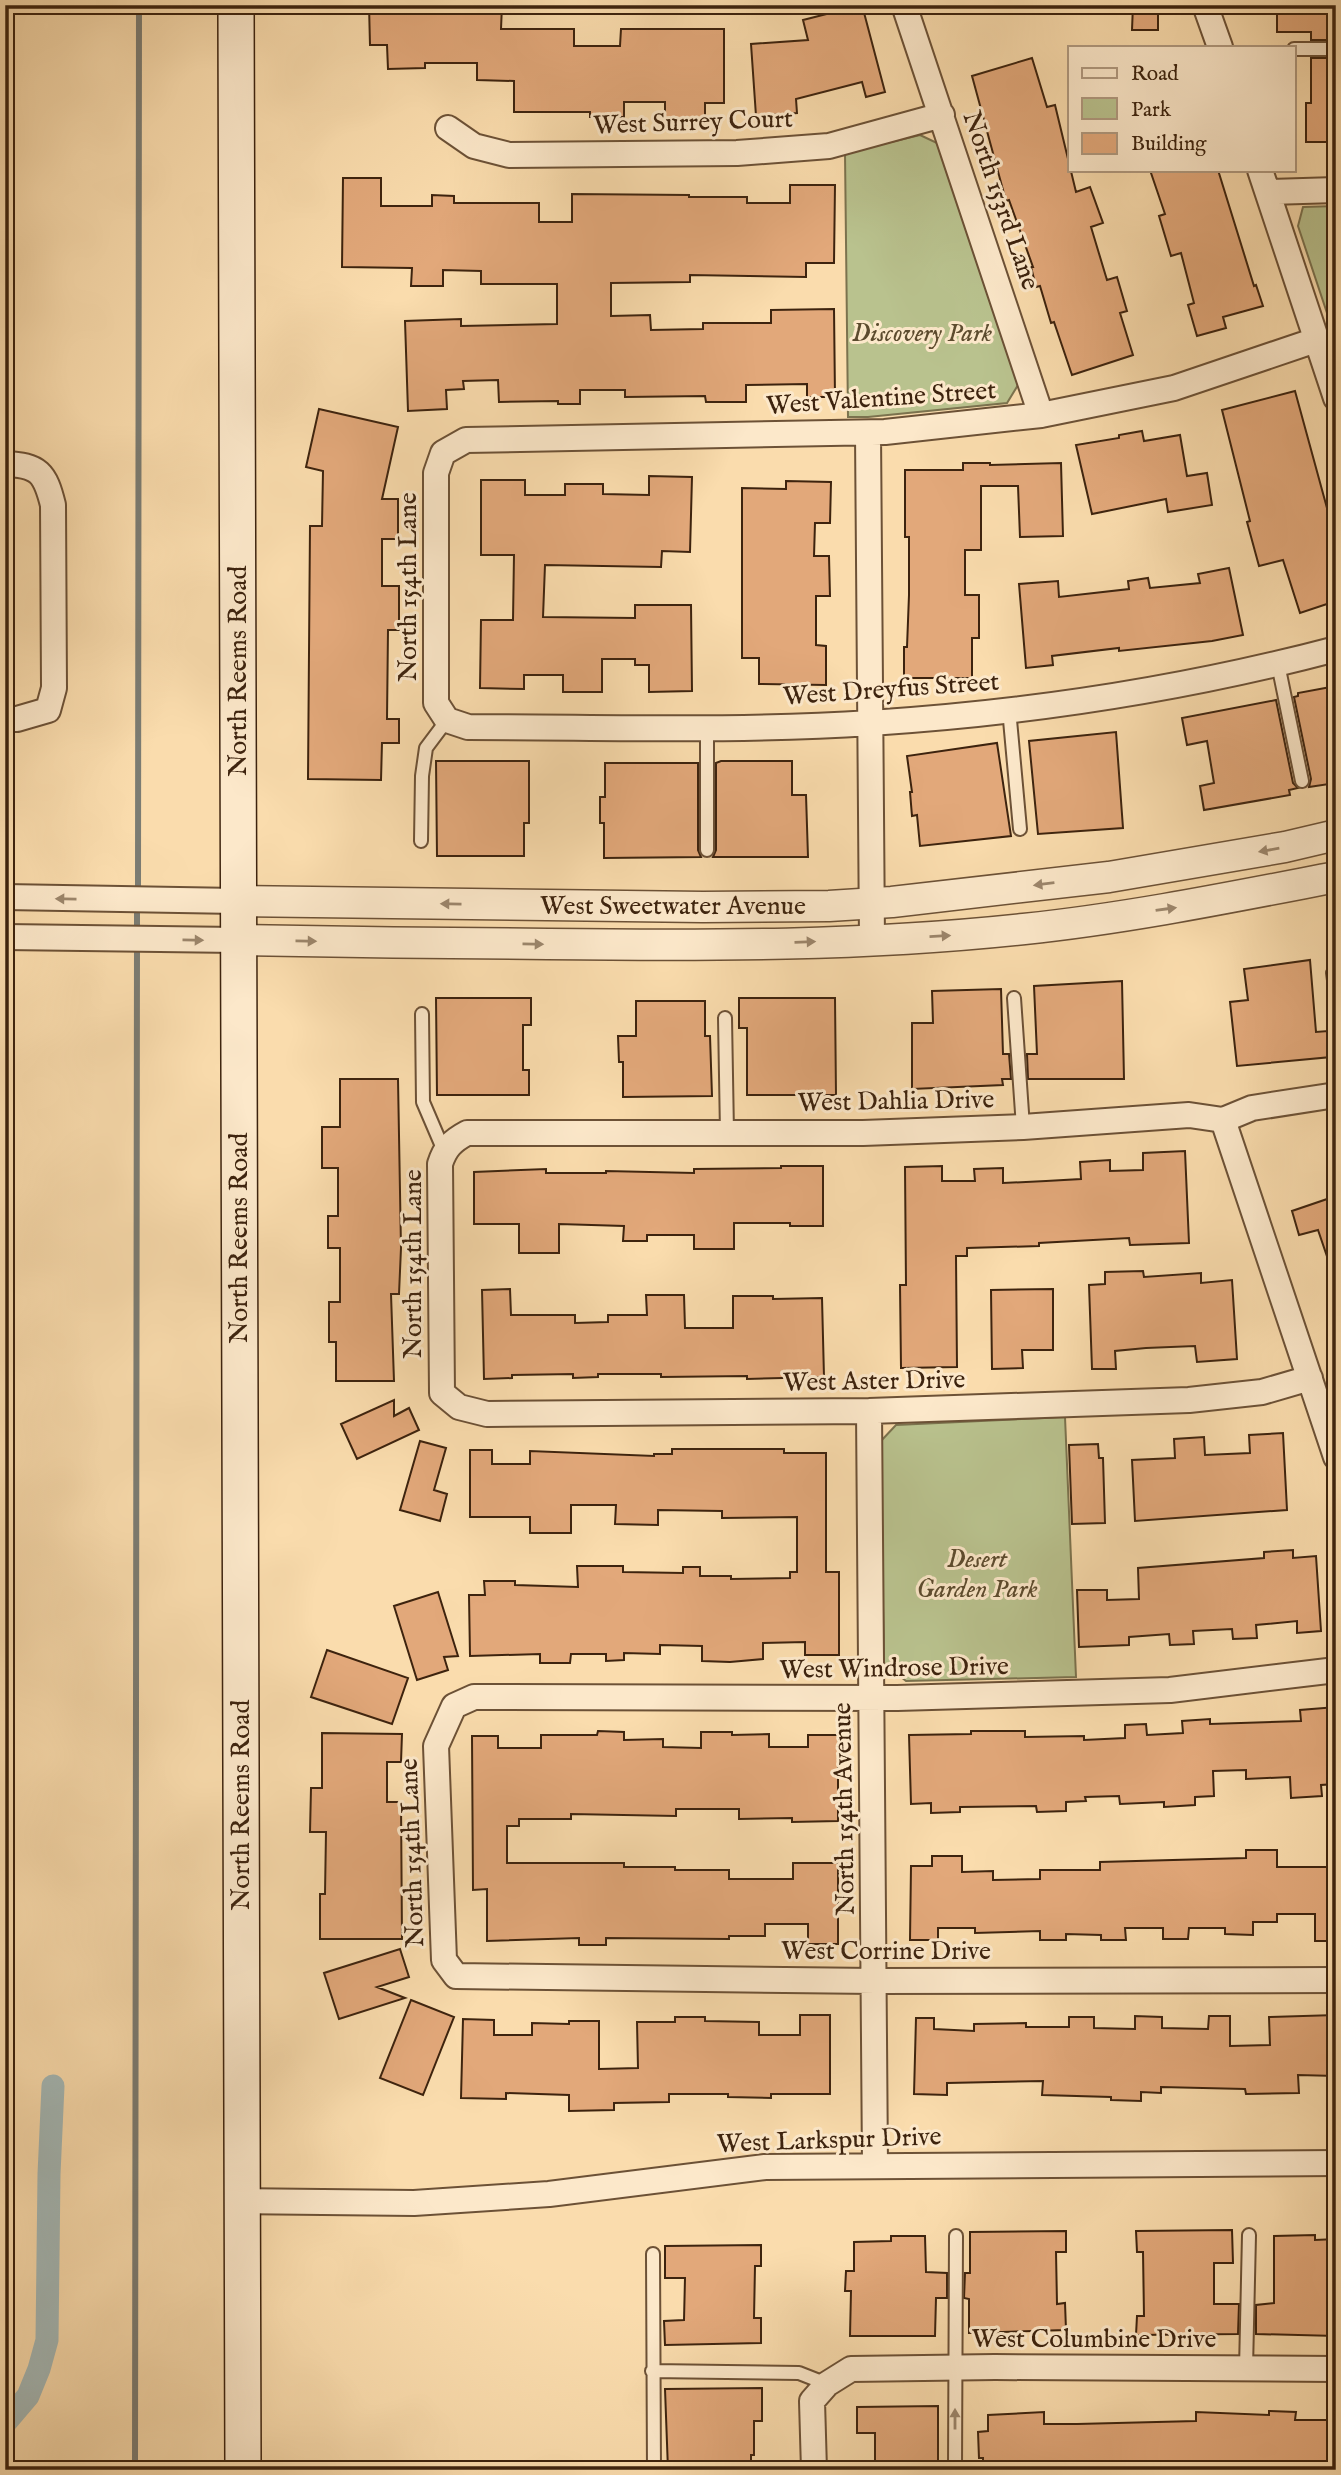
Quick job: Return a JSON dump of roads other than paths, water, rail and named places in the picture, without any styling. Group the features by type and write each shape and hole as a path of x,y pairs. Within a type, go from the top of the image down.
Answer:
{"main road":[{"name":"North Reems Road","path":"236,5 243,2470"}],"street":[{"name":"North 153rd Lane","path":"904,5 1041,415"},
{"path":"1205,5 1220,46"},
{"name":"West Surrey Court","path":"448,128 474,146 509,155 737,153 829,146 942,115"},
{"path":"1336,190 1264,181 1336,398"},
{"name":"West Valentine Street","path":"443,453 466,440 868,433 1041,415 1174,388 1316,340"},
{"path":"868,433 872,940"},
{"name":"North 154th Lane","path":"443,453 436,472 436,704 447,720"},
{"path":"5,719 17,719 48,710 54,688 53,505 47,480 16,464"},
{"name":"West Dreyfus Street","path":"447,720 468,727 707,727 870,723 1122,694 1278,664 1336,649"},
{"name":"West Sweetwater Avenue","path":"5,897 703,907 871,903 1109,877 1273,849 1336,835"},
{"name":"West Sweetwater Avenue","path":"5,937 696,946 872,940 1026,929 1185,907 1336,877"},
{"name":"West Dahlia Drive","path":"449,1145 467,1133 863,1133 1023,1127 1189,1115 1223,1120 1252,1108 1336,1095"},
{"path":"1223,1120 1336,1457"},
{"name":"North 154th Lane","path":"442,1393 440,1164 449,1145"},
{"name":"West Aster Drive","path":"442,1393 459,1407 487,1414 869,1411 1189,1400 1262,1392 1310,1378"},
{"name":"North 154th Avenue","path":"869,1411 875,2165"},
{"name":"West Windrose Drive","path":"454,1706 474,1697 872,1698 1170,1689 1336,1670"},
{"name":"North 154th Lane","path":"444,1960 436,1746 454,1706"},
{"name":"West Corrine Drive","path":"444,1960 456,1976 875,1981 1336,1980"},
{"name":"West Larkspur Drive","path":"243,2201 414,2203 549,2194 765,2167 1336,2163"},
{"name":"West Columbine Drive","path":"827,2384 851,2370 955,2367 1336,2369"},
{"path":"814,2470 812,2401 827,2384"}],"lane":[{"path":"1296,49 1336,49"},
{"path":"1278,664 1302,781"},
{"path":"1009,709 1020,829"},
{"path":"421,841 422,776 426,748 447,720"},
{"path":"707,727 707,850"},
{"path":"1333,973 1336,995"},
{"path":"1014,998 1023,1127"},
{"path":"422,1014 423,1102 449,1145"},
{"path":"725,1018 727,1133"},
{"path":"1246,2369 1249,2235"},
{"path":"955,2470 956,2236"},
{"path":"653,2254 653,2470"},
{"path":"652,2371 799,2373 827,2384"}],"waterway":[{"path":"138,892 139,5"},
{"path":"137,903 137,934"},
{"path":"135,2470 137,945"},
{"path":"5,2423 28,2396 47,2340 53,2086"}],"park label":[{"name":"Discovery Park","path":"922,332"},
{"name":"Desert Garden Park","path":"977,1573"}]}
